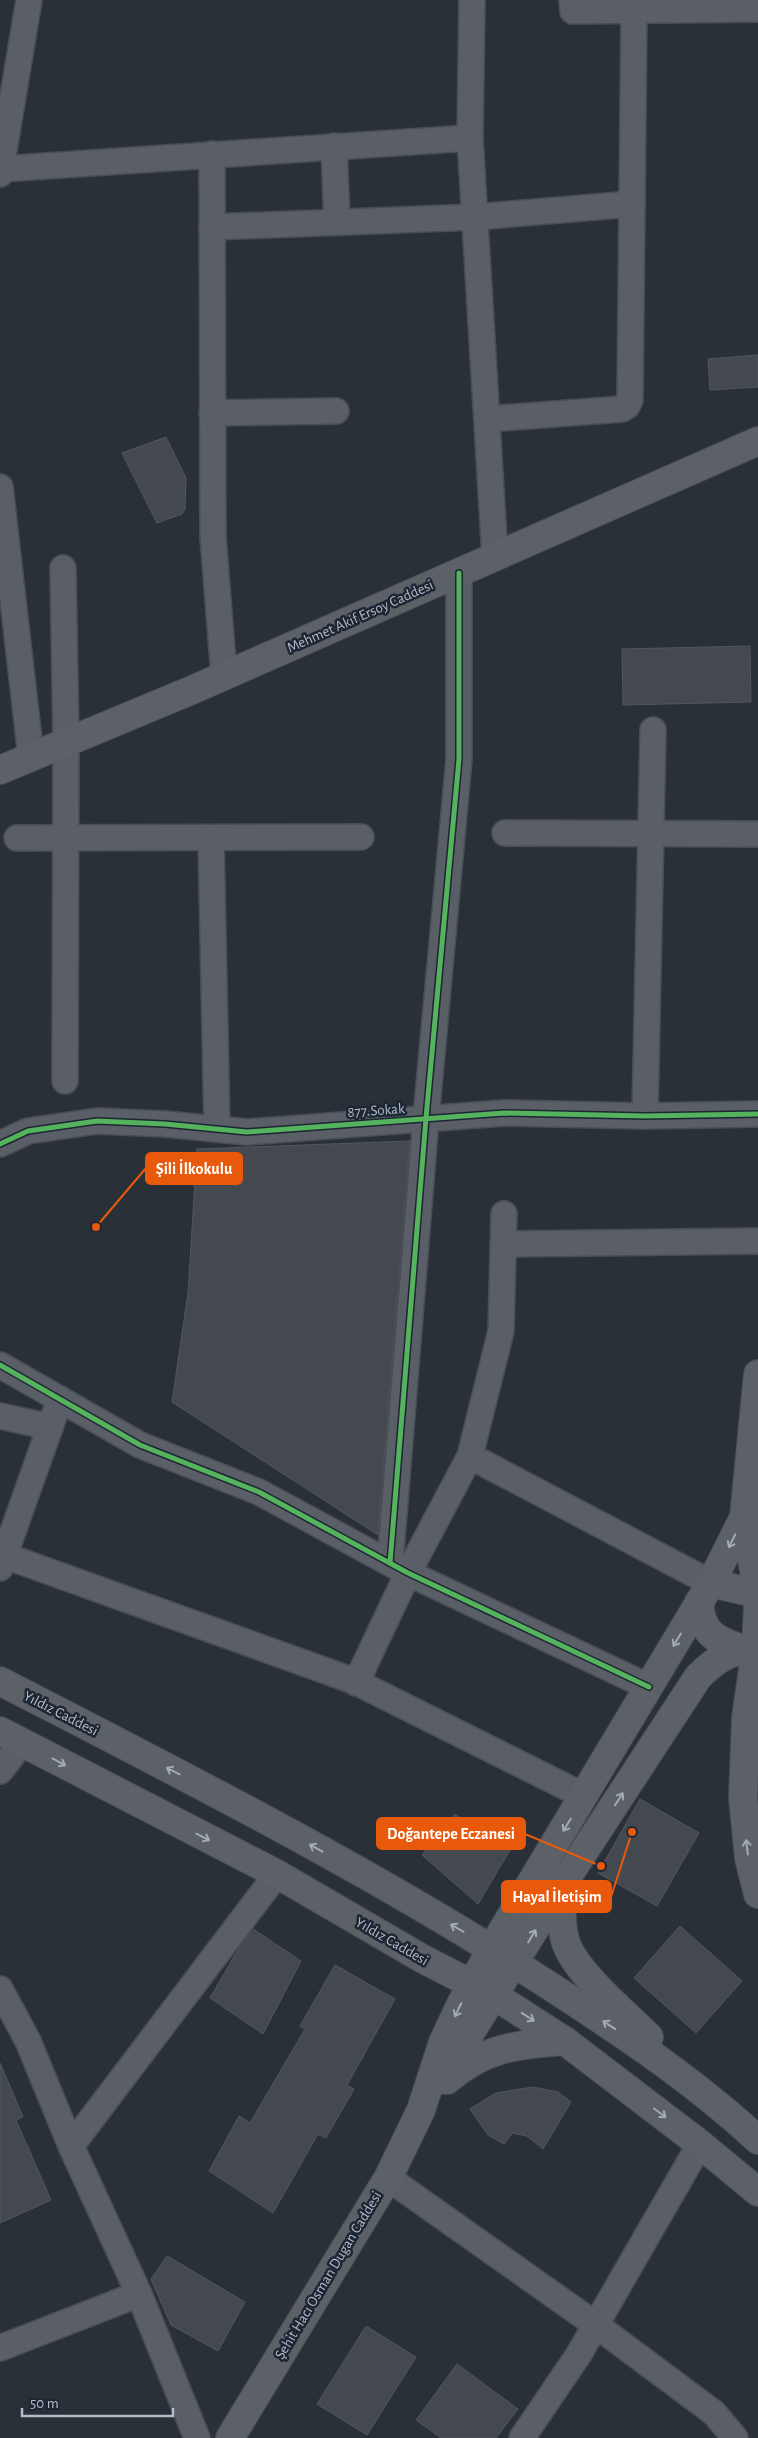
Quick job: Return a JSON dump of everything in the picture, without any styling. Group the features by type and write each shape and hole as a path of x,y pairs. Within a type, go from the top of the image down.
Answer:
{"main road":[{"name":"Mehmet Akif Ersoy Caddesi","path":"0,770 720,460 758,441"},
{"name":"Mehmet Akif Ersoy Caddesi","path":"720,460 758,452"},
{"path":"705,1592 758,1592 744,1517 758,1374"},
{"path":"484,1989 492,1948 705,1592 744,1517"},
{"path":"705,1592 700,1616 706,1629 720,1642 752,1649"},
{"path":"758,1606 746,1718 743,1798 749,1858 758,1894"},
{"path":"484,1989 515,1964 562,1886 698,1677 712,1663 752,1649"},
{"name":"Yıldız Caddesi","path":"0,1681 219,1794 492,1948 636,2043 723,2107 758,2140"},
{"name":"Yıldız Caddesi","path":"11,1737 277,1874 423,1959 484,1989 565,2041 700,2144 758,2192"},
{"path":"562,1886 562,1924 566,1942 574,1959 614,2003 723,2107"},
{"name":"Şehit Hacı Osman Dugan Caddesi","path":"230,2438 388,2178 428,2100 443,2042 484,1989"},
{"path":"428,2100 466,2064 493,2052 519,2044 565,2041"}],"street":[{"path":"29,0 0,171 212,154 470,138"},
{"path":"472,0 470,138 496,557"},
{"path":"572,0 573,11 758,9"},
{"path":"487,419 622,409 627,406 630,400 634,10"},
{"path":"334,146 337,222"},
{"path":"212,154 213,537 224,675"},
{"path":"212,227 474,216 632,204"},
{"path":"212,413 336,411"},
{"path":"0,487 4,563 30,757"},
{"path":"63,568 66,742 65,1081"},
{"path":"399,1568 426,1118 459,759 459,573"},
{"path":"645,1116 653,730"},
{"path":"505,833 758,834"},
{"path":"17,838 361,837"},
{"path":"211,838 217,1129"},
{"name":"877.Sokak","path":"0,1144 28,1131 97,1121 165,1124 247,1132 504,1113 645,1116 758,1114"},
{"path":"356,1683 399,1568 470,1456 501,1331 504,1214"},
{"path":"503,1244 758,1241"},
{"path":"0,1365 140,1445 259,1492 399,1568 649,1687"},
{"path":"60,1399 2,1559 356,1683 584,1796"},
{"path":"0,1416 50,1427"},
{"path":"470,1456 705,1592"},
{"path":"0,1770 11,1737"},
{"path":"71,2146 277,1874"},
{"path":"0,1989 28,2041 71,2146 139,2294 197,2438"},
{"path":"522,2438 596,2325 700,2144"},
{"path":"388,2178 596,2325 714,2412 735,2438"},
{"path":"0,2348 139,2294"}],"building":[{"path":"758,355 758,387 710,390 708,359"},
{"path":"166,437 186,478 185,509 182,514 157,523 122,453"},
{"path":"750,646 751,702 623,705 622,649"},
{"path":"410,1141 378,1535 172,1402 188,1293 197,1149"},
{"path":"640,1799 699,1833 657,1906 598,1873"},
{"path":"455,1814 479,1834 489,1821 516,1840 478,1904 422,1855"},
{"path":"680,1926 742,1981 696,2033 634,1978"},
{"path":"253,1929 301,1961 263,2034 210,1998 239,1948"},
{"path":"335,1965 395,1999 347,2085 354,2089 326,2138 318,2134 273,2213 209,2171 239,2116 250,2123 305,2029 300,2026"},
{"path":"0,2063 23,2117 16,2120 51,2200 0,2223"},
{"path":"533,2087 558,2092 571,2102 543,2149 527,2136 512,2133 504,2144 488,2135 470,2109 496,2093"},
{"path":"167,2256 245,2302 218,2351 171,2325 151,2279"},
{"path":"366,2326 416,2357 367,2435 317,2404"},
{"path":"457,2364 518,2409 496,2438 441,2438 416,2420"}],"cycle path":[{"path":"390,1563 426,1118 459,759 459,573"},
{"path":"0,1144 28,1131 97,1121 165,1124 247,1132 504,1113 645,1116 758,1114"},
{"path":"0,1365 140,1445 259,1492 408,1573 649,1687"}],"place":[{"name":"Şili İlkokulu","path":"96,1227"},
{"name":"Hayal İletişim","path":"632,1832"},
{"name":"Doğantepe Eczanesi","path":"601,1866"}]}
